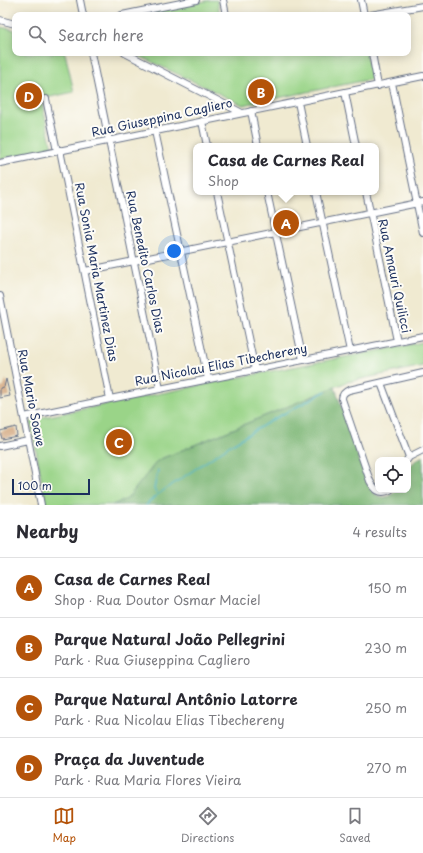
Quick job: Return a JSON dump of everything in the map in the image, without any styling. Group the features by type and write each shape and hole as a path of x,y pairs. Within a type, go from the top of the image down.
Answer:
{"street":[{"path":"80,0 82,12"},
{"path":"137,12 196,0"},
{"path":"223,0 225,12"},
{"path":"361,0 363,12"},
{"path":"388,12 423,6"},
{"path":"0,20 12,23"},
{"name":"Rua Benedito Carlos Dias","path":"92,56 160,389"},
{"path":"131,56 242,113"},
{"path":"373,56 378,86"},
{"name":"Rua Giuseppina Cagliero","path":"0,163 423,76"},
{"path":"392,83 420,203 423,232"},
{"path":"345,92 355,143"},
{"name":"Rua Sonia Maria Martinez Dias","path":"46,99 59,150 85,270 110,399"},
{"path":"298,102 306,143"},
{"path":"251,111 257,143"},
{"path":"202,121 206,143"},
{"path":"155,131 208,379"},
{"path":"218,195 255,370"},
{"path":"268,195 302,360"},
{"path":"317,195 350,351"},
{"name":"Rua Amauri Quilicci","path":"367,195 397,341"},
{"path":"85,270 420,203"},
{"name":"Rua Mario Soave","path":"0,300 41,505"},
{"name":"Rua Nicolau Elias Tibechereny","path":"24,417 423,336"},
{"path":"375,488 370,481 342,399 343,394 349,390 423,373"},
{"path":"380,383 407,457"},
{"path":"0,446 28,440"},
{"path":"411,457 423,450"}],"green space":[{"path":"210,0 217,0 219,12 155,12"},
{"path":"0,27 12,29 12,56 66,56 74,92 41,99 52,148 0,159"},
{"path":"139,56 367,56 372,79 243,105"},
{"path":"423,342 423,366 347,382 158,460 127,500 112,505 46,505 31,423 34,419"},
{"path":"335,387 366,481 369,486 375,494 383,497 387,497 393,493 411,493 411,465 423,456 423,505 112,505 127,499 158,460"}],"building":[{"path":"6,379 10,396 0,398 0,388 4,387"},
{"path":"16,427 17,436 2,439 0,431"}],"waterway":[{"path":"146,505 157,495 232,444 326,391"},
{"path":"157,495 154,489 158,470"}],"place":[{"name":"Parque Natural João Pellegrini","path":"261,92"},
{"name":"Praça da Juventude","path":"29,96"},
{"name":"Casa de Carnes Real","path":"286,223"},
{"name":"Parque Natural Antônio Latorre","path":"119,442"}]}
